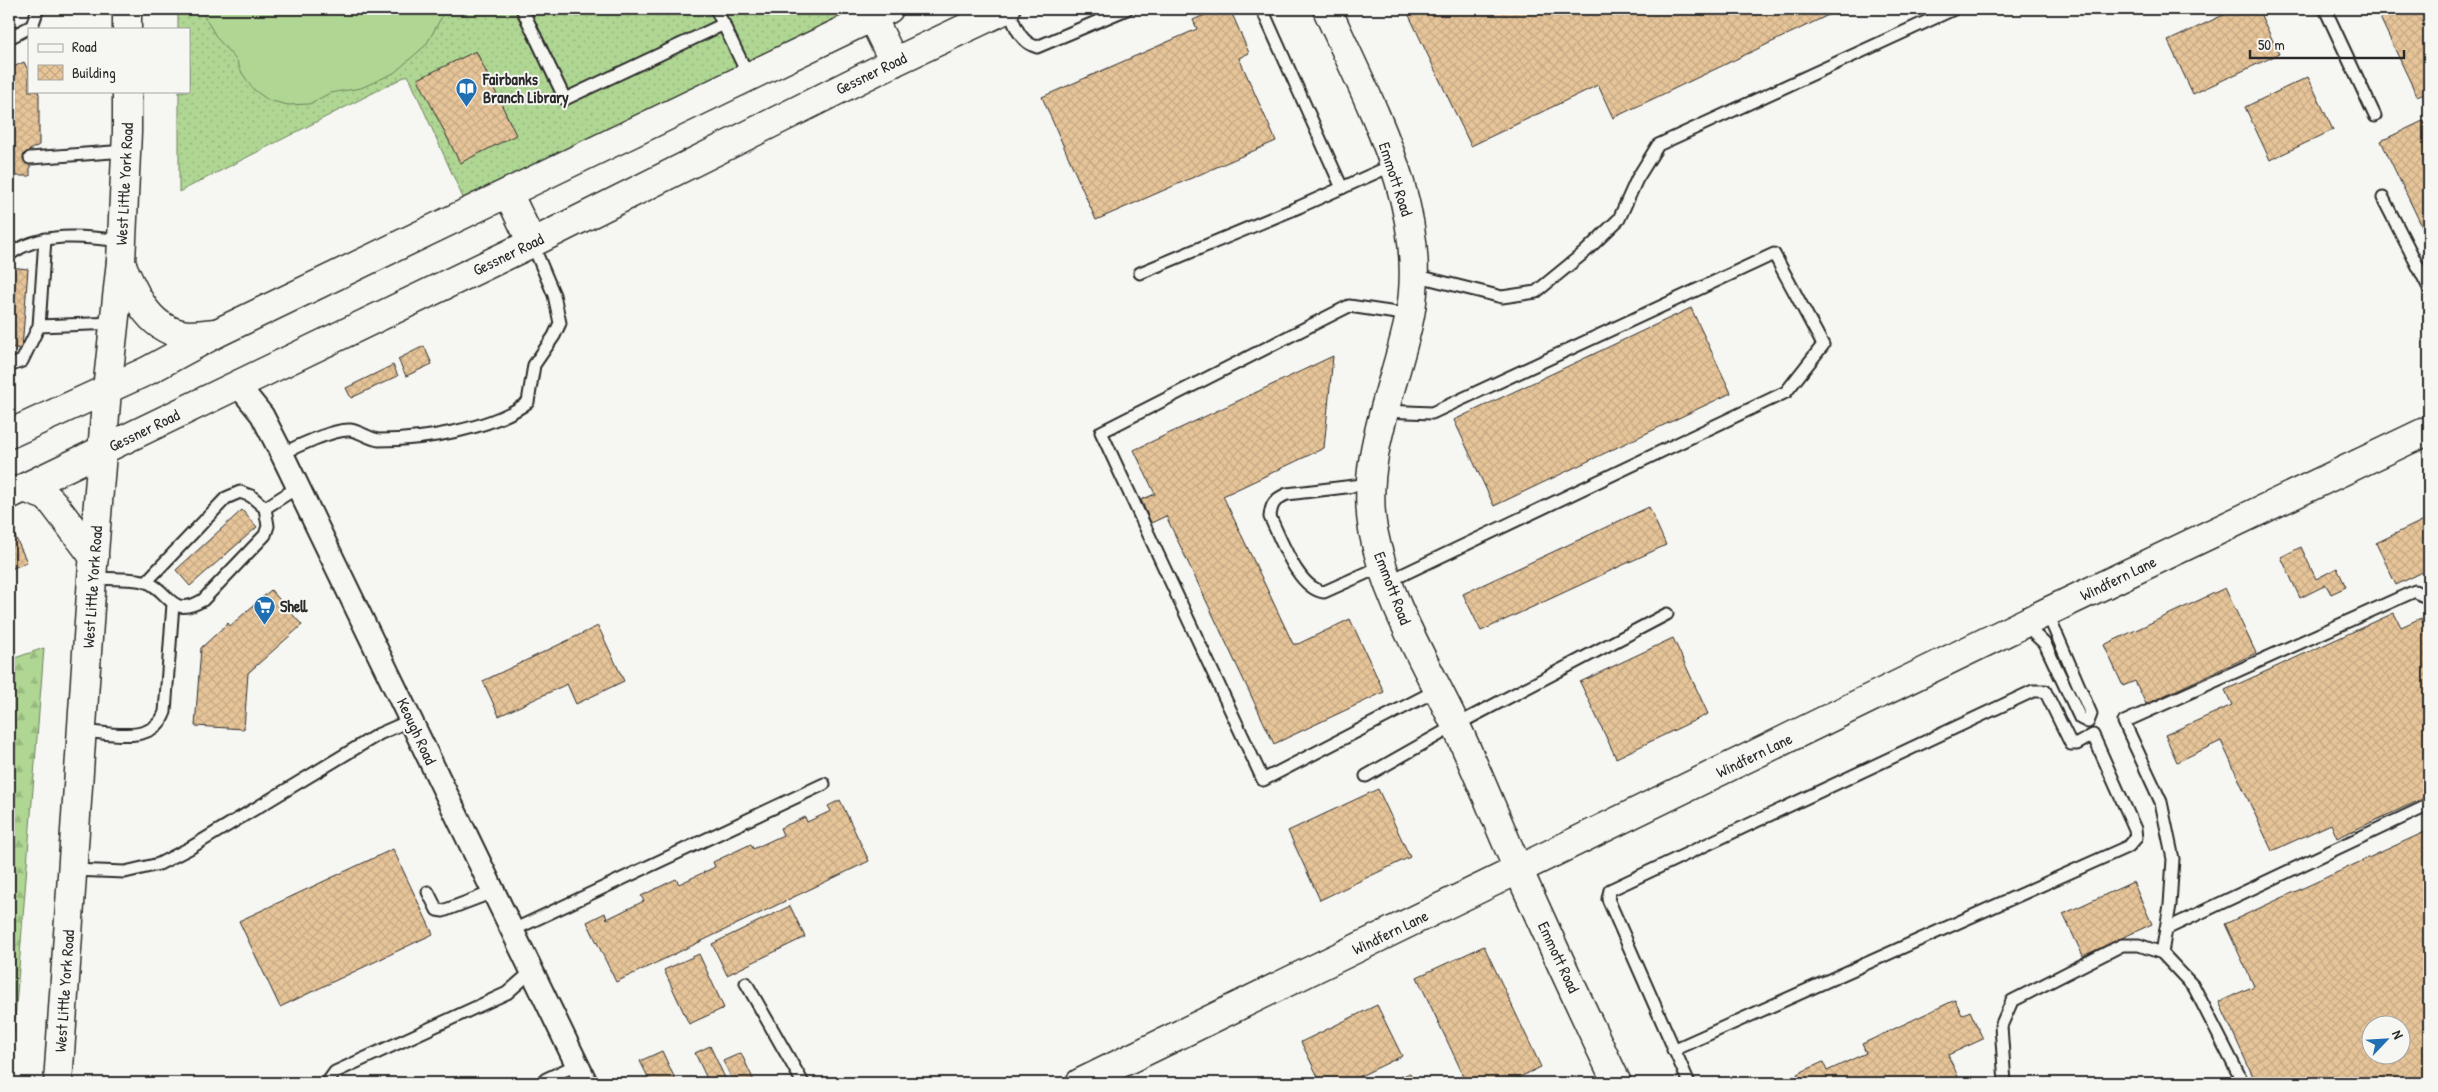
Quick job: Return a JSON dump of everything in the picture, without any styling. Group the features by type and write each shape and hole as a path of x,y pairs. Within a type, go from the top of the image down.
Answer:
{"main road":[{"path":"126,9 127,28"},
{"name":"Gessner Road","path":"16,491 532,243 894,62 1007,9"},
{"name":"Emmott Road","path":"1327,9 1393,165 1409,217 1413,248 1410,315 1384,411 1371,484 1372,526 1385,574 1437,690 1456,725 1518,870 1615,1082"},
{"path":"9,434 106,390 217,333 880,13 894,62"},
{"name":"West Little York Road","path":"58,1083 106,390 115,323 121,251 127,92"},
{"path":"508,193 532,243"},
{"path":"121,251 144,310 159,324 169,330 188,335 217,333"},
{"name":"Windfern Lane","path":"1080,1083 2036,618 2429,430"},
{"path":"16,491 46,496 53,503 93,567"}],"street":[{"name":"Keough Road","path":"238,385 262,415 282,454 412,720 511,931 581,1074"}],"lane":[{"path":"28,28 32,26 38,9"},
{"path":"522,9 565,99 724,24"},
{"path":"716,9 749,77"},
{"path":"1007,9 1020,36 1029,45 1037,47 1127,9"},
{"path":"1262,9 1342,188"},
{"path":"1413,275 1502,297 1536,292 1585,252 1619,219 1637,179 1658,145 1954,9"},
{"path":"2325,9 2375,116"},
{"path":"9,38 28,28"},
{"path":"30,158 126,151"},
{"path":"1140,273 1393,165"},
{"path":"2383,198 2429,288"},
{"path":"9,255 45,240 81,235 121,251"},
{"path":"9,366 22,361 39,326 45,240"},
{"path":"282,454 308,441 350,430 377,440 438,435 514,413 528,402 534,365 554,336 560,323 554,295 532,243"},
{"path":"1371,484 1287,494 1277,499 1271,507 1270,518 1302,580 1315,591 1324,592 1385,574 1786,392 1823,345 1774,254 1432,413 1384,411"},
{"path":"1410,315 1349,306 1101,432 1263,780 1437,690"},
{"path":"39,326 115,323"},
{"path":"265,508 298,487"},
{"path":"93,567 146,582 173,604 182,608 194,605 203,600 265,536 268,526 265,508 251,496 240,492 226,498 146,582"},
{"path":"2162,953 2173,859 2161,802 2124,722 2415,591 2429,599"},
{"path":"82,731 143,734 156,728 161,722 165,712 173,604"},
{"path":"1366,776 1456,725 1667,614"},
{"path":"2036,618 2045,644 2080,718 2088,722"},
{"path":"1674,1050 2129,846 2136,838 2135,829 2088,722 2091,714 2036,618"},
{"path":"1689,1083 1608,899 1610,890 2033,691 2045,691 2071,744 2077,744 2093,735"},
{"path":"72,870 125,872 159,864 190,848 379,734 412,720"},
{"path":"511,931 824,784"},
{"path":"2166,928 2429,805"},
{"path":"428,892 437,910 443,911 493,892"},
{"path":"2005,1083 2001,1026 2012,1001 2122,945 2139,945 2162,953 2194,987 2243,1083"},
{"path":"327,1083 335,1072 507,993 531,972"},
{"path":"746,983 803,1083"},
{"path":"541,1083 546,1078 581,1074"}],"green space":[{"path":"178,9 857,9 464,200 408,75 179,192 179,92 190,92 190,28 178,28"},
{"path":"200,9 444,9 445,11 426,45 394,73 361,88 330,93 309,104 288,105 268,100 253,89 242,73 237,61 217,38"},
{"path":"44,648 10,1083 9,1083 9,660"}],"building":[{"path":"1218,9 1230,9 1249,53 1239,58 1276,141 1096,220 1042,97 1197,29 1193,20"},
{"path":"1406,9 1841,9 1613,118 1598,85 1471,146"},
{"path":"2236,9 2258,9 2279,54 2193,94 2168,41"},
{"path":"2376,9 2429,9 2429,91 2417,96"},
{"path":"9,11 16,25 9,28"},
{"name":"Fairbanks Branch Library","path":"476,51 516,135 460,163 418,79"},
{"path":"24,62 28,70 28,92 38,92 39,94 39,145 30,150 30,176 9,176 9,69"},
{"path":"2308,77 2333,130 2270,160 2245,107"},
{"path":"2429,118 2429,241 2381,141"},
{"path":"9,267 28,269 22,349 9,347"},
{"path":"1691,308 1731,393 1494,506 1454,420"},
{"path":"424,346 432,364 406,376 398,359"},
{"path":"1333,356 1324,448 1223,496 1293,644 1298,644 1350,619 1384,692 1274,744 1166,516 1151,523 1141,500 1155,494 1134,450"},
{"path":"393,365 398,376 351,398 346,388"},
{"path":"1649,507 1666,545 1481,631 1463,594"},
{"path":"242,510 257,527 190,586 176,570"},
{"path":"2426,519 2429,525 2429,569 2396,585 2376,543"},
{"path":"15,536 27,562 9,570 9,538"},
{"path":"2301,547 2316,579 2337,568 2346,587 2331,594 2326,585 2300,598 2281,557"},
{"path":"2225,588 2256,653 2146,704 2135,681 2123,686 2104,645"},
{"path":"271,590 302,625 248,673 244,729 195,726 201,648 228,623 230,626"},
{"path":"2394,613 2401,627 2421,618 2429,637 2429,796 2337,838 2331,824 2272,851 2221,741 2177,762 2165,735 2232,705 2225,690"},
{"path":"598,626 624,681 576,704 567,684 499,716 483,681"},
{"path":"1673,638 1708,714 1616,758 1580,682"},
{"path":"1378,789 1410,857 1320,900 1288,831"},
{"path":"840,800 869,861 616,982 587,922 605,913 607,919 644,901 641,896 676,879 679,884 715,867 713,862 751,844 753,849 783,835 780,828 805,817 807,822 831,811 828,806"},
{"path":"2429,830 2429,1083 2256,1083 2219,1002 2254,986 2225,924"},
{"path":"393,849 433,934 280,1007 239,921"},
{"path":"2133,882 2152,924 2083,956 2063,914"},
{"path":"790,906 805,937 727,975 712,944"},
{"path":"1484,946 1541,1067 1507,1083 1467,1083 1417,977"},
{"path":"699,954 724,1008 689,1024 664,970"},
{"path":"1955,1000 1962,1015 1970,1011 1983,1039 1948,1055 1961,1083 1801,1083 1797,1074 1823,1062 1827,1071 1866,1053 1862,1044"},
{"path":"1377,1005 1402,1056 1346,1083 1321,1083 1301,1042"},
{"path":"710,1046 727,1082 725,1083 709,1083 695,1053"},
{"path":"662,1051 677,1083 651,1083 640,1061"},
{"path":"741,1053 755,1083 734,1083 723,1061"},
{"path":"1410,1073 1415,1083 1387,1083"}],"place":[{"name":"Fairbanks Branch Library","path":"467,107"},
{"name":"Shell","path":"264,625"}]}
